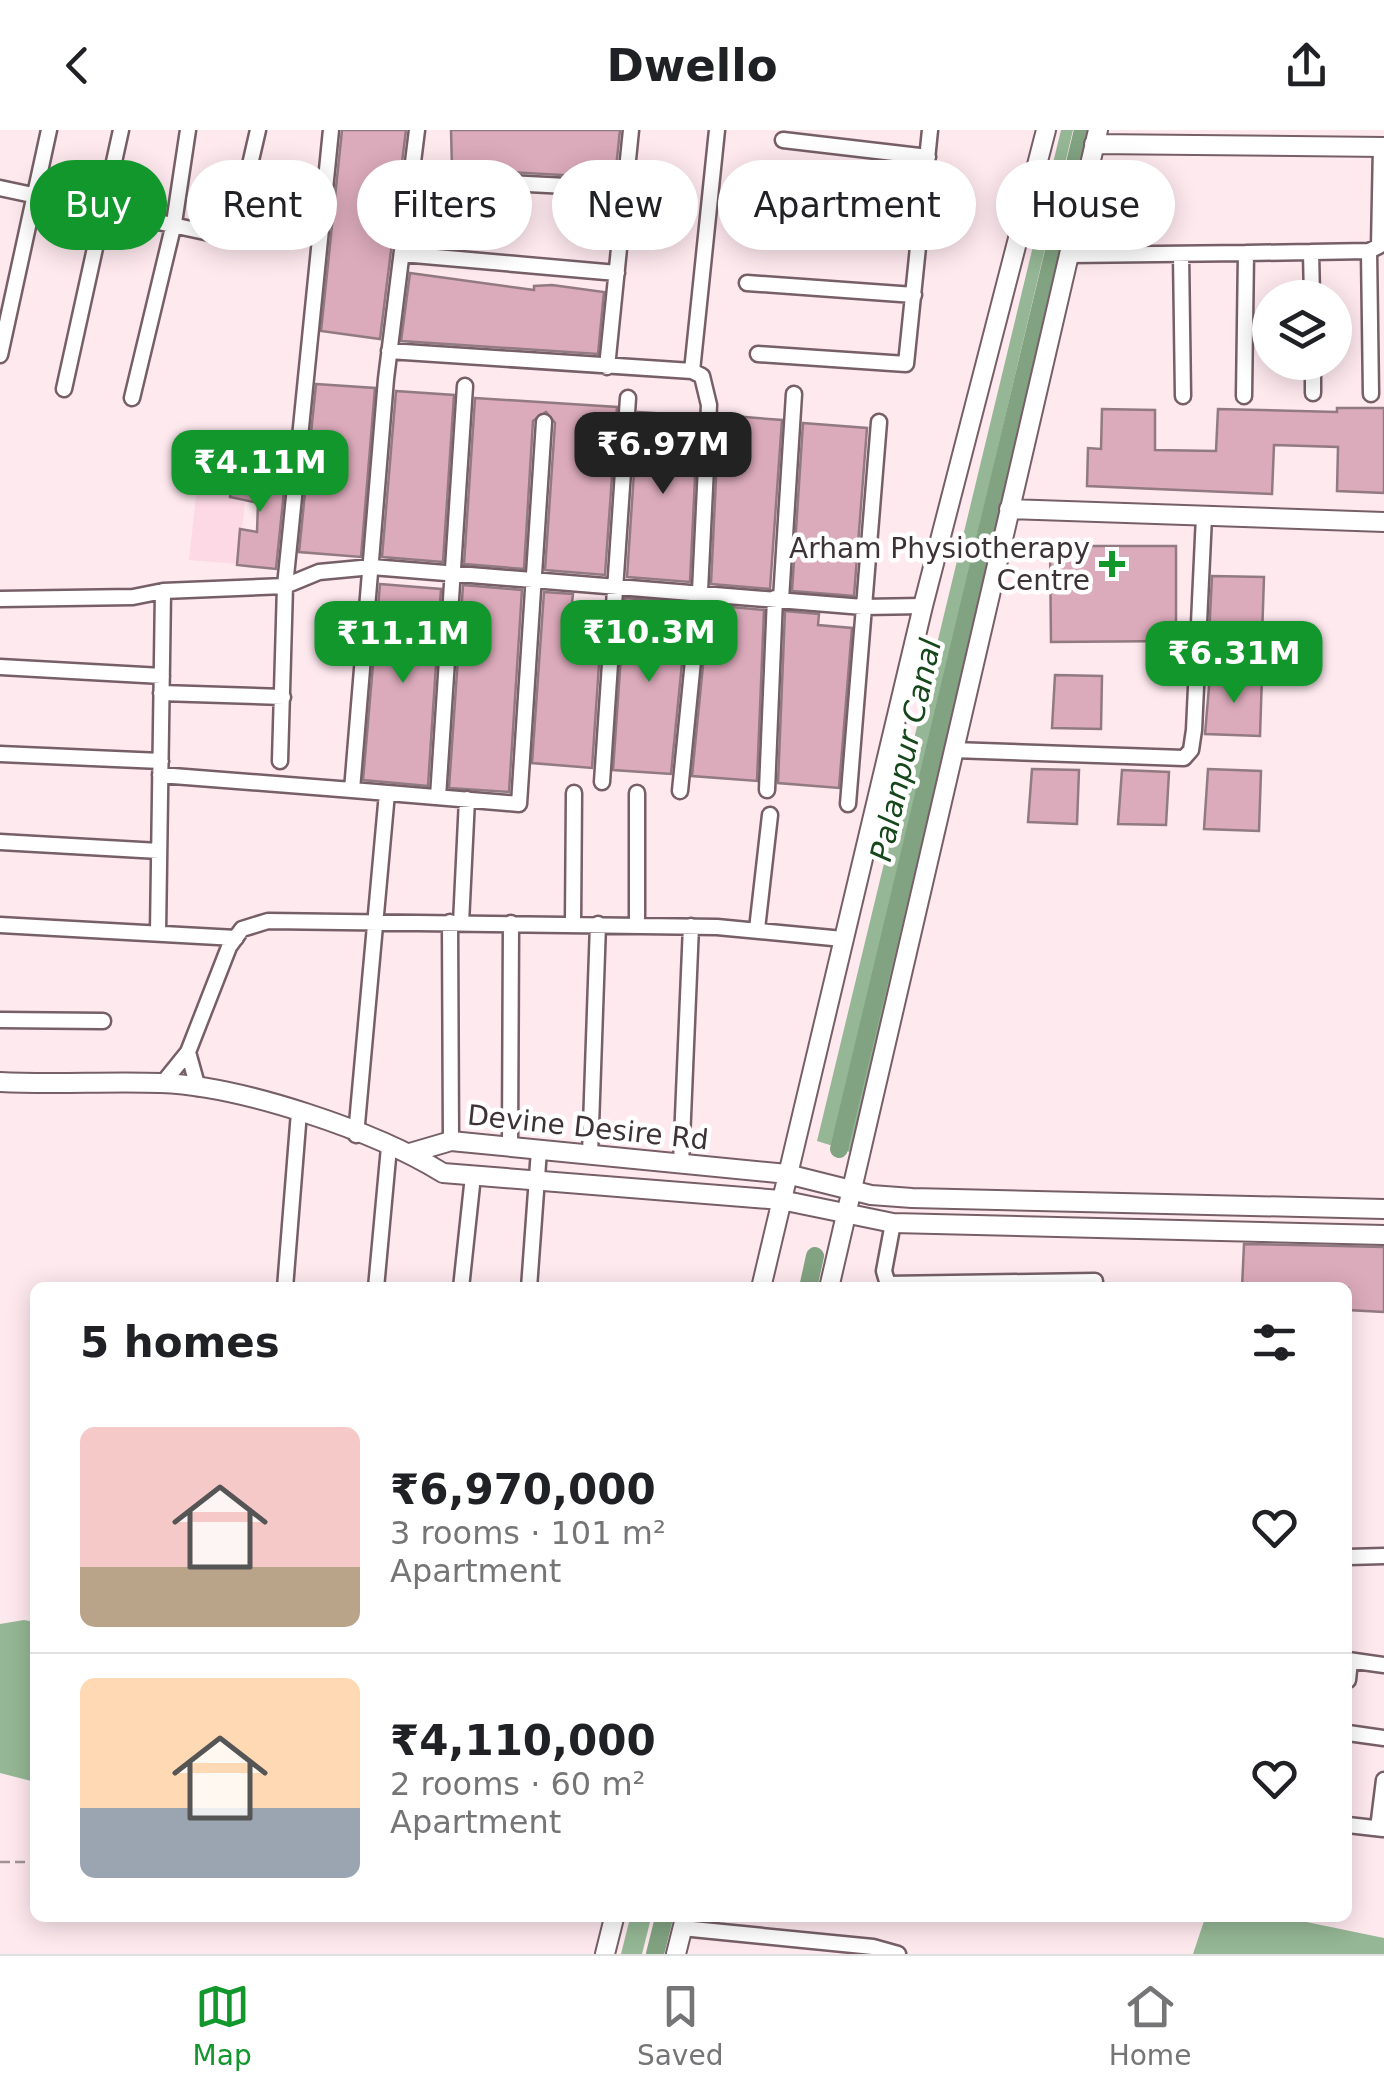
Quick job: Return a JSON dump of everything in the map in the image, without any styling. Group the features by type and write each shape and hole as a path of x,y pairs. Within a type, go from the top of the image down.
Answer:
{"street":[{"path":"44,160 49,130"},
{"path":"114,160 120,130"},
{"path":"132,398 174,223 188,130"},
{"path":"167,222 234,238 258,130"},
{"path":"280,761 286,586 331,130"},
{"path":"413,160 417,130"},
{"path":"628,160 631,130"},
{"path":"692,371 717,130"},
{"path":"928,160 930,130"},
{"path":"762,1282 923,606 1046,130"},
{"path":"829,1282 850,1191 1068,255 1096,137 1214,138 1382,147 1383,240 1368,251 1068,255"},
{"path":"783,140 928,157"},
{"path":"0,188 30,195"},
{"path":"0,355 30,227"},
{"path":"64,390 96,250"},
{"path":"352,790 389,351 402,250"},
{"path":"607,368 619,250"},
{"path":"758,354 902,367 908,358 918,250"},
{"path":"1368,251 1371,394"},
{"path":"1311,252 1312,280"},
{"path":"1244,396 1246,253"},
{"path":"402,254 617,273"},
{"path":"1181,254 1183,396"},
{"path":"748,284 914,296"},
{"path":"389,351 692,371 702,376 709,405 700,591 680,791"},
{"path":"1313,380 1313,393"},
{"path":"438,797 465,386"},
{"path":"767,790 794,394"},
{"path":"602,782 628,398"},
{"path":"0,754 519,804 544,422"},
{"path":"848,804 879,422"},
{"path":"1009,509 1384,522"},
{"path":"953,750 1184,758 1191,750 1194,730 1204,516"},
{"path":"0,599 133,597 162,591 286,586 319,572 372,567 864,607 923,606"},
{"path":"158,933 162,591"},
{"path":"0,667 162,676"},
{"path":"161,693 283,697"},
{"path":"356,1134 386,793"},
{"path":"573,924 574,793"},
{"path":"637,793 638,924"},
{"path":"451,1142 456,922 467,799"},
{"path":"757,930 770,815"},
{"path":"0,842 160,851"},
{"path":"162,1083 188,1052 236,938 242,929 268,921 638,924 843,939"},
{"path":"510,1147 511,923"},
{"path":"590,1155 598,924"},
{"path":"0,925 236,938"},
{"path":"680,1164 691,926"},
{"path":"0,1020 104,1021"},
{"path":"188,1052 198,1088"},
{"path":"0,1082 162,1083 242,1094 410,1153"},
{"path":"285,1282 299,1112"},
{"name":"Devine Desire Rd","path":"410,1153 451,1142 510,1147 787,1174 850,1191 912,1198 1384,1209"},
{"path":"377,1282 389,1146"},
{"path":"530,1282 539,1150"},
{"name":"Devine Desire Rd","path":"410,1153 442,1174 781,1200 845,1217 893,1224 1384,1235"},
{"path":"462,1282 473,1176"},
{"path":"887,1282 884,1271 893,1224"},
{"path":"1054,1282 1095,1281"},
{"path":"1352,1557 1384,1556"},
{"path":"1352,1661 1384,1666"},
{"path":"1352,1734 1384,1738"},
{"path":"1352,1825 1381,1829 1384,1780"},
{"path":"605,1954 613,1922"},
{"path":"676,1954 683,1923 873,1947 898,1954"}],"path":[{"path":"0,1862 30,1862"}],"shaded area":[{"path":"199,469 233,470 231,499 245,502 238,564 189,560"}],"green space":[{"path":"1061,130 1073,130 1066,160 1054,160"},
{"path":"1032,250 1045,250 833,1146 817,1141"},
{"path":"1002,502 1007,503 852,1152 845,1151"},
{"path":"30,1621 30,1781 0,1773 0,1624"},
{"path":"629,1922 650,1922 642,1954 621,1954"},
{"path":"1204,1922 1306,1922 1384,1938 1384,1954 1193,1954"}],"building":[{"path":"342,130 406,130 402,160 357,160 357,250 391,250 380,339 321,331 329,250 337,250 337,178"},
{"path":"451,130 620,130 617,160 552,160 552,175 532,173 532,160 452,160"},
{"path":"410,273 534,290 534,286 552,285 604,292 598,354 401,341"},
{"path":"316,384 375,388 361,557 299,552"},
{"path":"396,391 454,395 443,562 382,557"},
{"path":"475,398 617,407 605,575 545,570 555,423 546,412 533,421 524,569 464,564"},
{"path":"1337,408 1384,408 1384,493 1337,491 1338,447 1274,445 1272,494 1087,486 1088,448 1101,449 1102,409 1155,410 1155,450 1216,451 1218,409 1337,412"},
{"path":"638,412 698,416 690,582 627,577"},
{"path":"719,415 782,420 770,589 711,584"},
{"path":"803,423 867,428 854,596 792,591"},
{"path":"234,467 286,472 276,569 237,565 240,529 257,532 258,503 230,497"},
{"path":"1050,546 1176,546 1176,641 1051,642"},
{"path":"1212,576 1264,577 1262,637 1209,636"},
{"path":"380,584 441,589 428,786 363,780"},
{"path":"463,585 522,590 509,792 449,788"},
{"path":"544,592 573,594 572,603 603,605 592,768 532,763"},
{"path":"625,598 688,603 671,774 613,770"},
{"path":"709,605 764,610 757,781 692,776"},
{"path":"785,611 819,614 818,625 852,628 839,788 778,783"},
{"path":"1055,675 1102,676 1101,729 1052,728"},
{"path":"1210,675 1262,676 1260,736 1205,734"},
{"path":"1032,769 1079,770 1077,824 1028,822"},
{"path":"1208,769 1261,771 1259,831 1204,829"},
{"path":"1122,770 1169,772 1166,825 1118,824"},
{"path":"1244,1244 1384,1247 1384,1312 1352,1310 1352,1282 1242,1282"}],"waterway":[{"name":"Palanpur Canal","path":"839,1149 1083,130"},
{"name":"Palanpur Canal","path":"809,1282 815,1256"},
{"name":"Palanpur Canal","path":"655,1954 663,1922"}],"place":[{"name":"Arham Physiotherapy Centre","path":"1112,564"}]}
